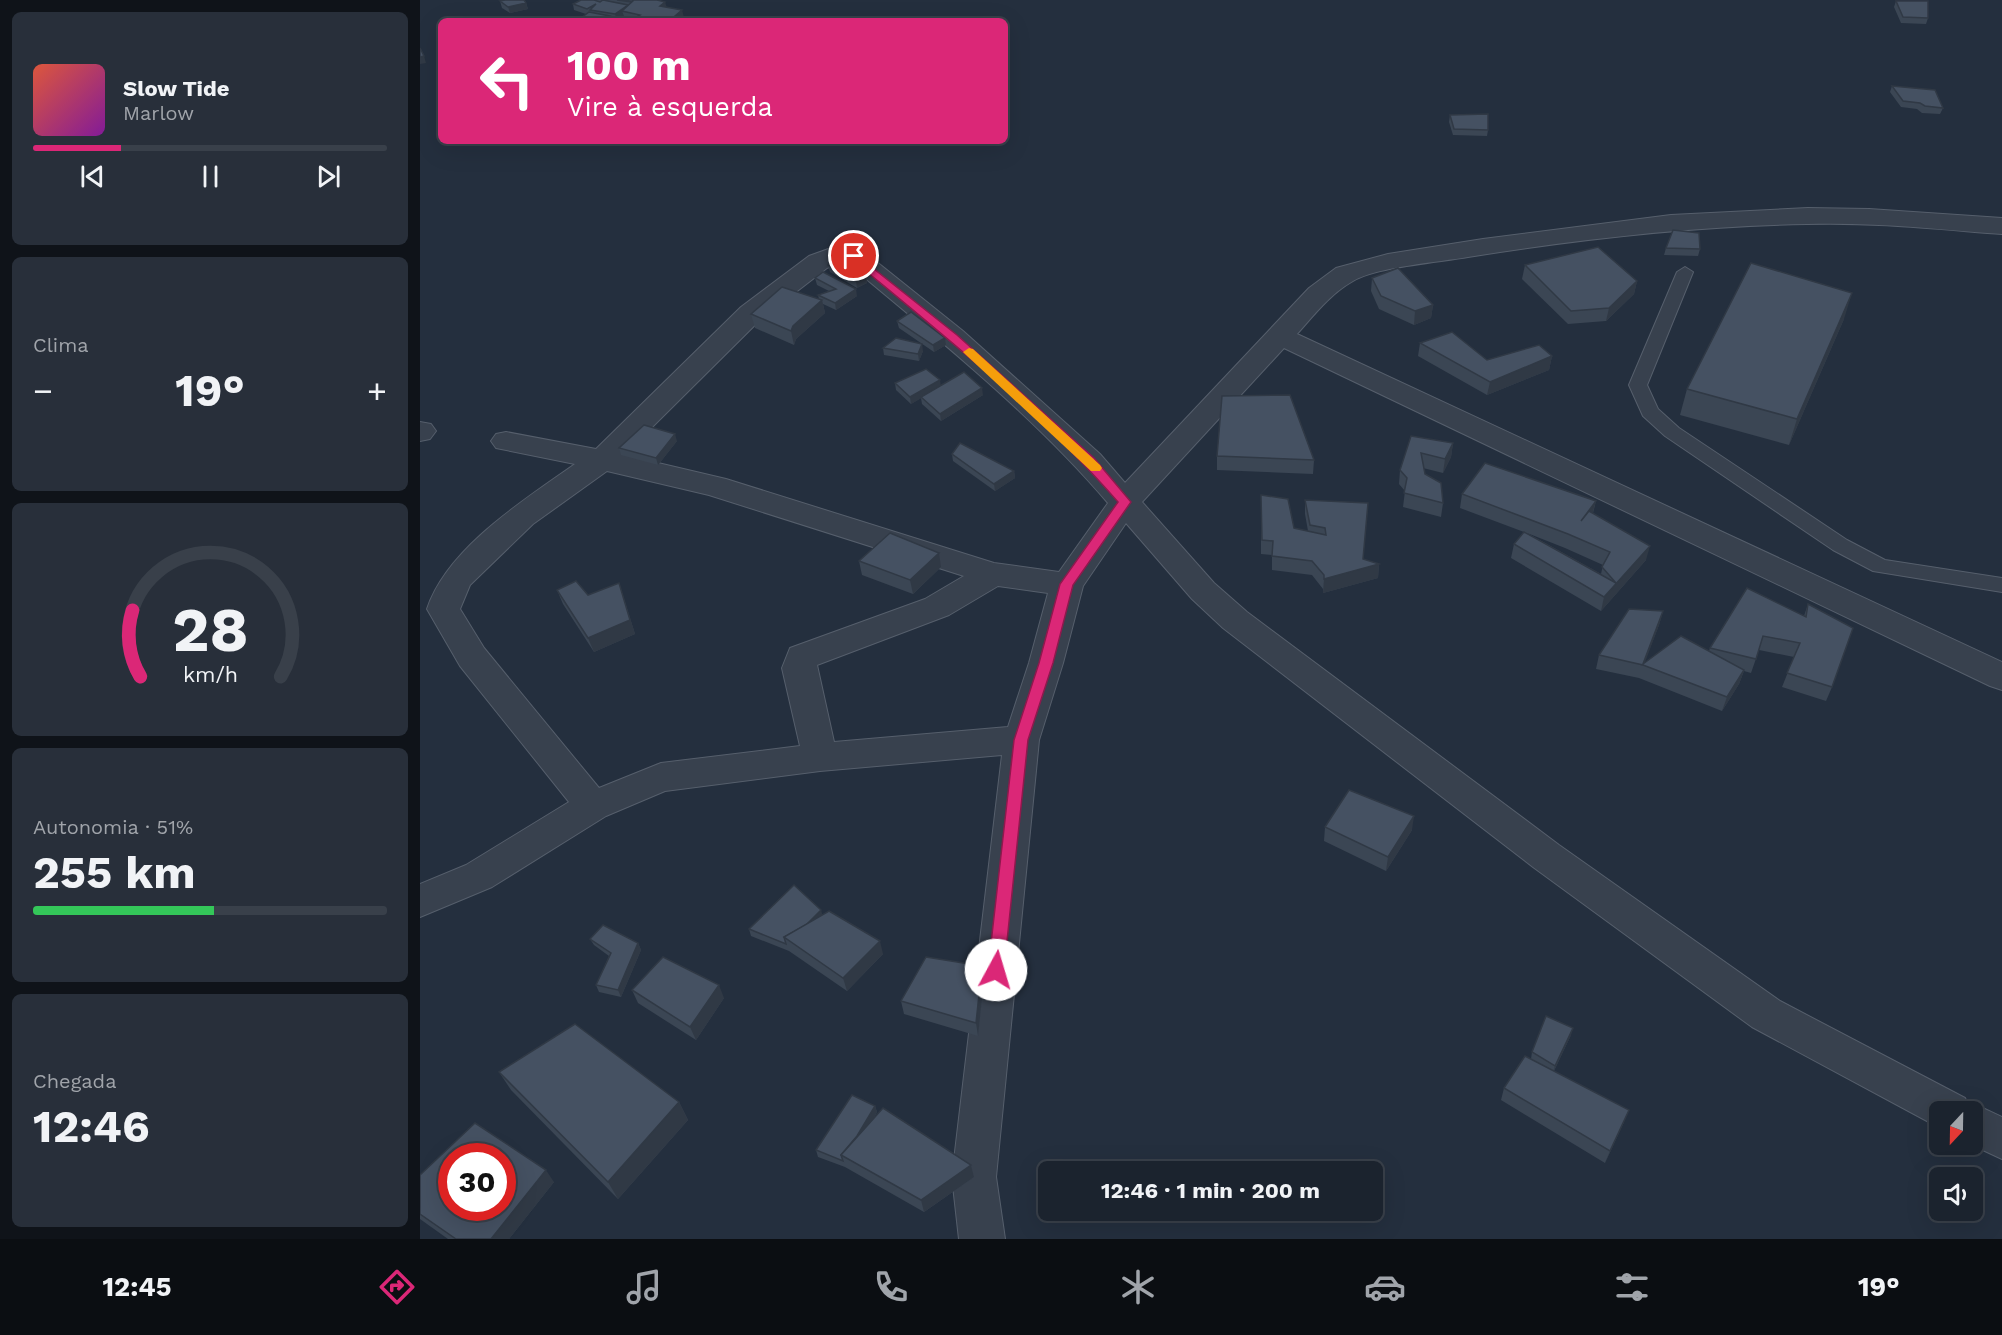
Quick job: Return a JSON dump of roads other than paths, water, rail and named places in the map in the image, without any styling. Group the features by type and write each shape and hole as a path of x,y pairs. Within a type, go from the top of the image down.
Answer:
{"street":[{"path":"982,1239 974,1177 1021,740 1046,663 1067,584 1125,502 1318,294 1345,274 1388,262 1483,247 1671,223 1808,216 1869,217 2002,226"},
{"path":"593,806 472,657 443,609 448,594 458,576 522,517 602,460 751,314 818,262 834,255 854,256 952,337 1089,461 1203,591 1235,620 1546,856 1766,1014 1929,1101"},
{"path":"1281,336 2002,677"},
{"path":"506,441 715,486 993,574 1067,584"},
{"path":"820,757 799,668 802,657 937,607 993,574"},
{"path":"420,901 479,876 593,806 661,777 820,757 1021,740"},
{"path":"1983,1129 2002,1139"}],"lane":[{"path":"1685,272 1638,385 1650,412 1672,432 1830,538 1880,566 1944,578 2002,585"}]}
